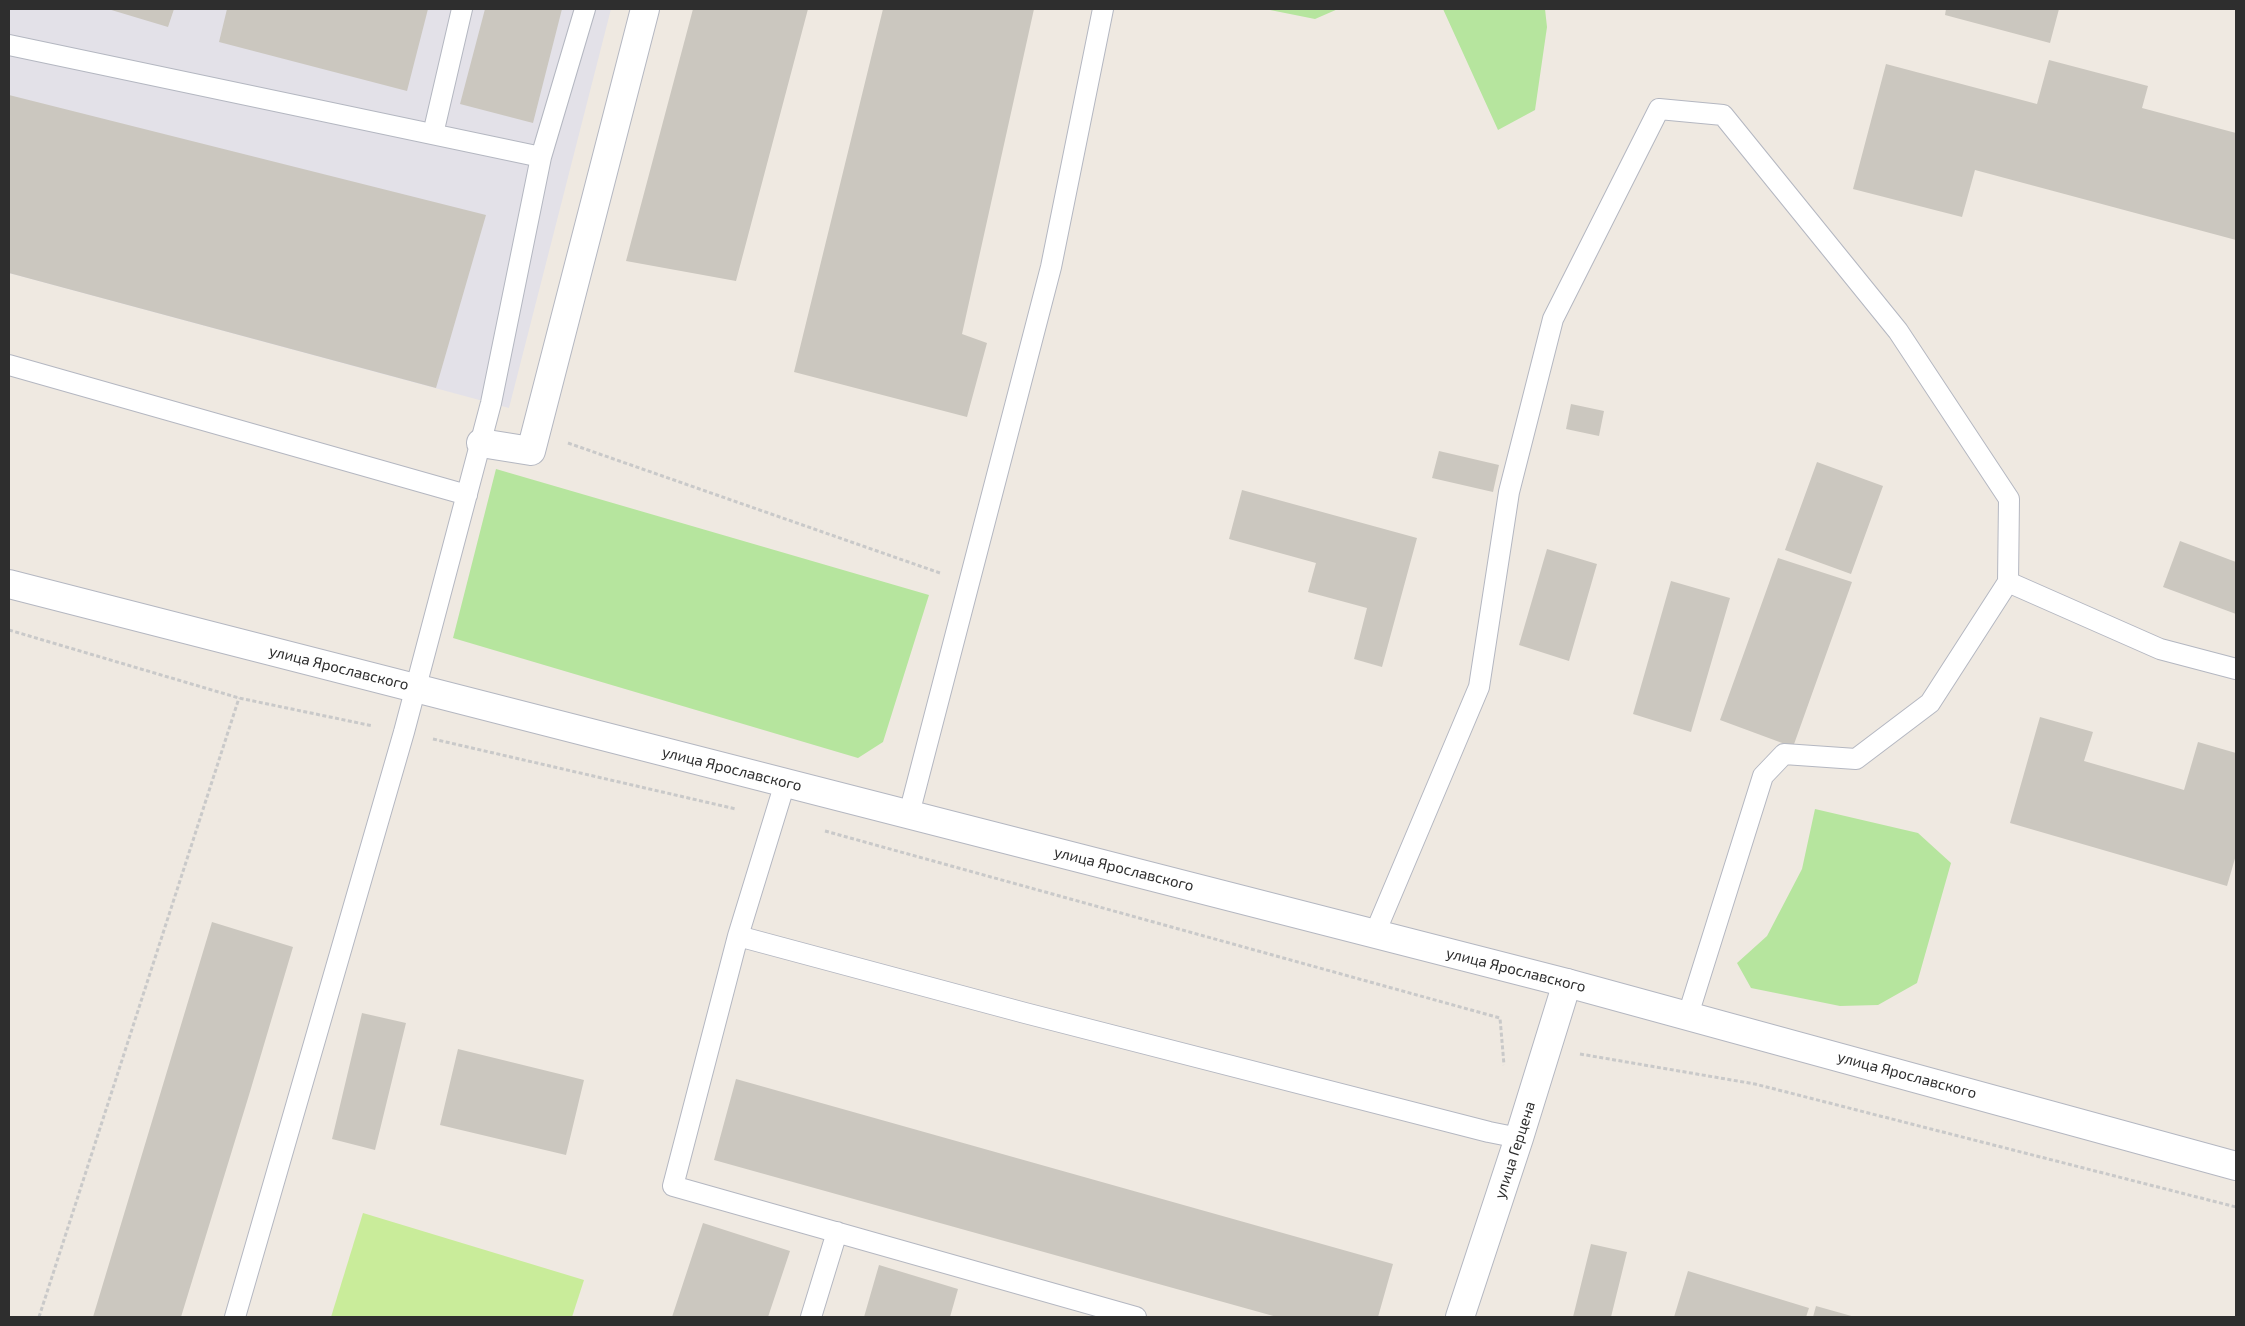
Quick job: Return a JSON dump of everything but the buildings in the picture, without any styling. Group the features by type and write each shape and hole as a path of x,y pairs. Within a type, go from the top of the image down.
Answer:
{"street":[{"path":"481,443 532,451 646,9"},
{"name":"улица Ярославского","path":"9,584 1567,983 2236,1166"},
{"name":"улица Герцена","path":"1460,1317 1519,1138 1567,983"}],"lane":[{"path":"433,134 462,9"},
{"path":"234,1317 404,732 491,403 541,157 585,9"},
{"path":"909,814 1051,267 1103,9"},
{"path":"9,45 541,157"},
{"path":"1375,933 1479,686 1509,492 1553,319 1659,110 1723,115 1898,331 2009,499 2008,582 1930,703 1856,759 1784,754 1763,776 1688,1015"},
{"path":"9,365 467,495"},
{"path":"2008,582 2160,649 2236,669"},
{"path":"785,783 738,936 673,1186 1136,1317"},
{"path":"738,936 1035,1016 1489,1132 1519,1138"},
{"path":"811,1317 837,1232"}],"path":[{"path":"537,432 969,583"},
{"path":"9,630 239,698 404,732 774,818 1500,1018 1504,1066"},
{"path":"39,1317 239,698"},
{"path":"1580,1054 1755,1084 2236,1207"}],"shaded area":[{"path":"9,9 611,9 509,408 9,273"}],"green space":[{"path":"1265,9 1338,9 1315,19"},
{"path":"1443,9 1545,9 1547,27 1535,110 1498,130"},
{"path":"496,469 929,595 883,742 858,758 453,638"},
{"path":"1815,809 1918,833 1951,863 1917,983 1878,1005 1840,1006 1751,988 1737,963 1767,936 1802,869"},
{"path":"363,1213 584,1280 572,1317 331,1317"}]}
